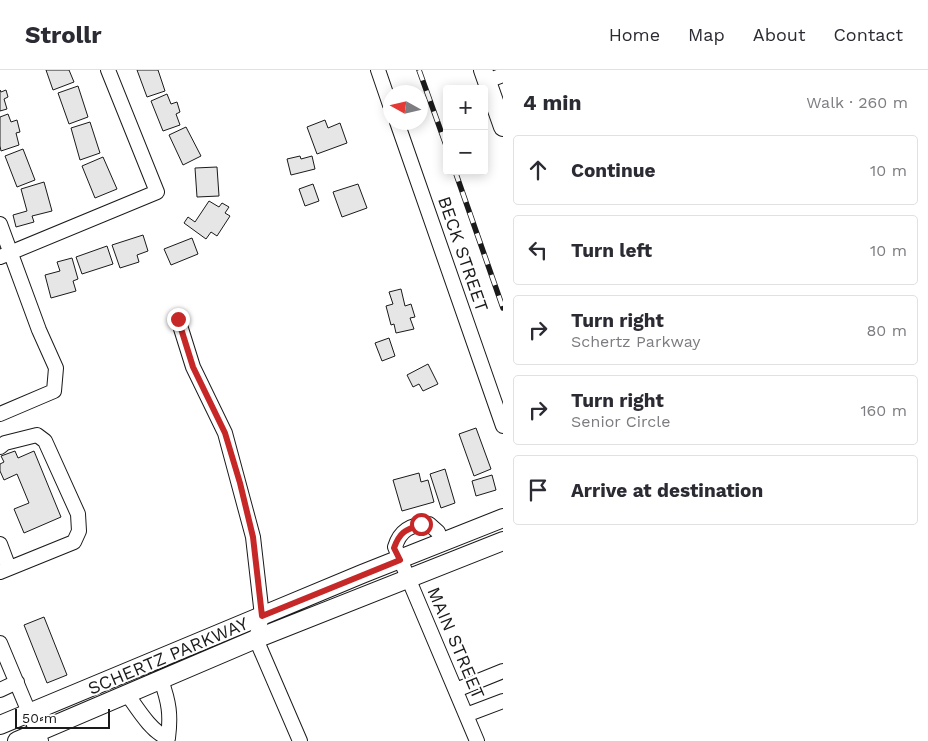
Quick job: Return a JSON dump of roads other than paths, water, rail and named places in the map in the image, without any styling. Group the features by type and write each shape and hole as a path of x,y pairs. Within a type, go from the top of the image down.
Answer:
{"main road":[{"path":"491,75 501,116"},
{"name":"SCHERTZ PARKWAY","path":"0,725 503,518"},
{"name":"SCHERTZ PARKWAY","path":"16,741 39,737 127,694 408,578 503,541"},
{"path":"153,662 161,680"}],"street":[{"path":"6,254 157,192 108,70"},
{"path":"378,70 383,85"},
{"name":"BECK STREET","path":"400,130 503,426"},
{"path":"0,224 6,254 56,368 54,391 0,414"},
{"path":"178,319 193,367 225,433 240,483 253,537 262,616 256,640 300,741"},
{"path":"0,446 37,435 45,441 78,514 79,531 74,542 5,570 0,544"},
{"name":"MAIN STREET","path":"442,543 438,532 429,524 421,524 398,536 394,548 477,741"},
{"path":"0,643 39,737"},
{"path":"456,690 503,671"},
{"path":"127,694 160,736 168,738 170,724 168,700 161,680"},
{"path":"0,690 17,682"},
{"path":"99,684 106,703"},
{"path":"466,715 503,701"}],"railway":[{"path":"419,70 443,137"},
{"path":"456,175 503,308"}]}
